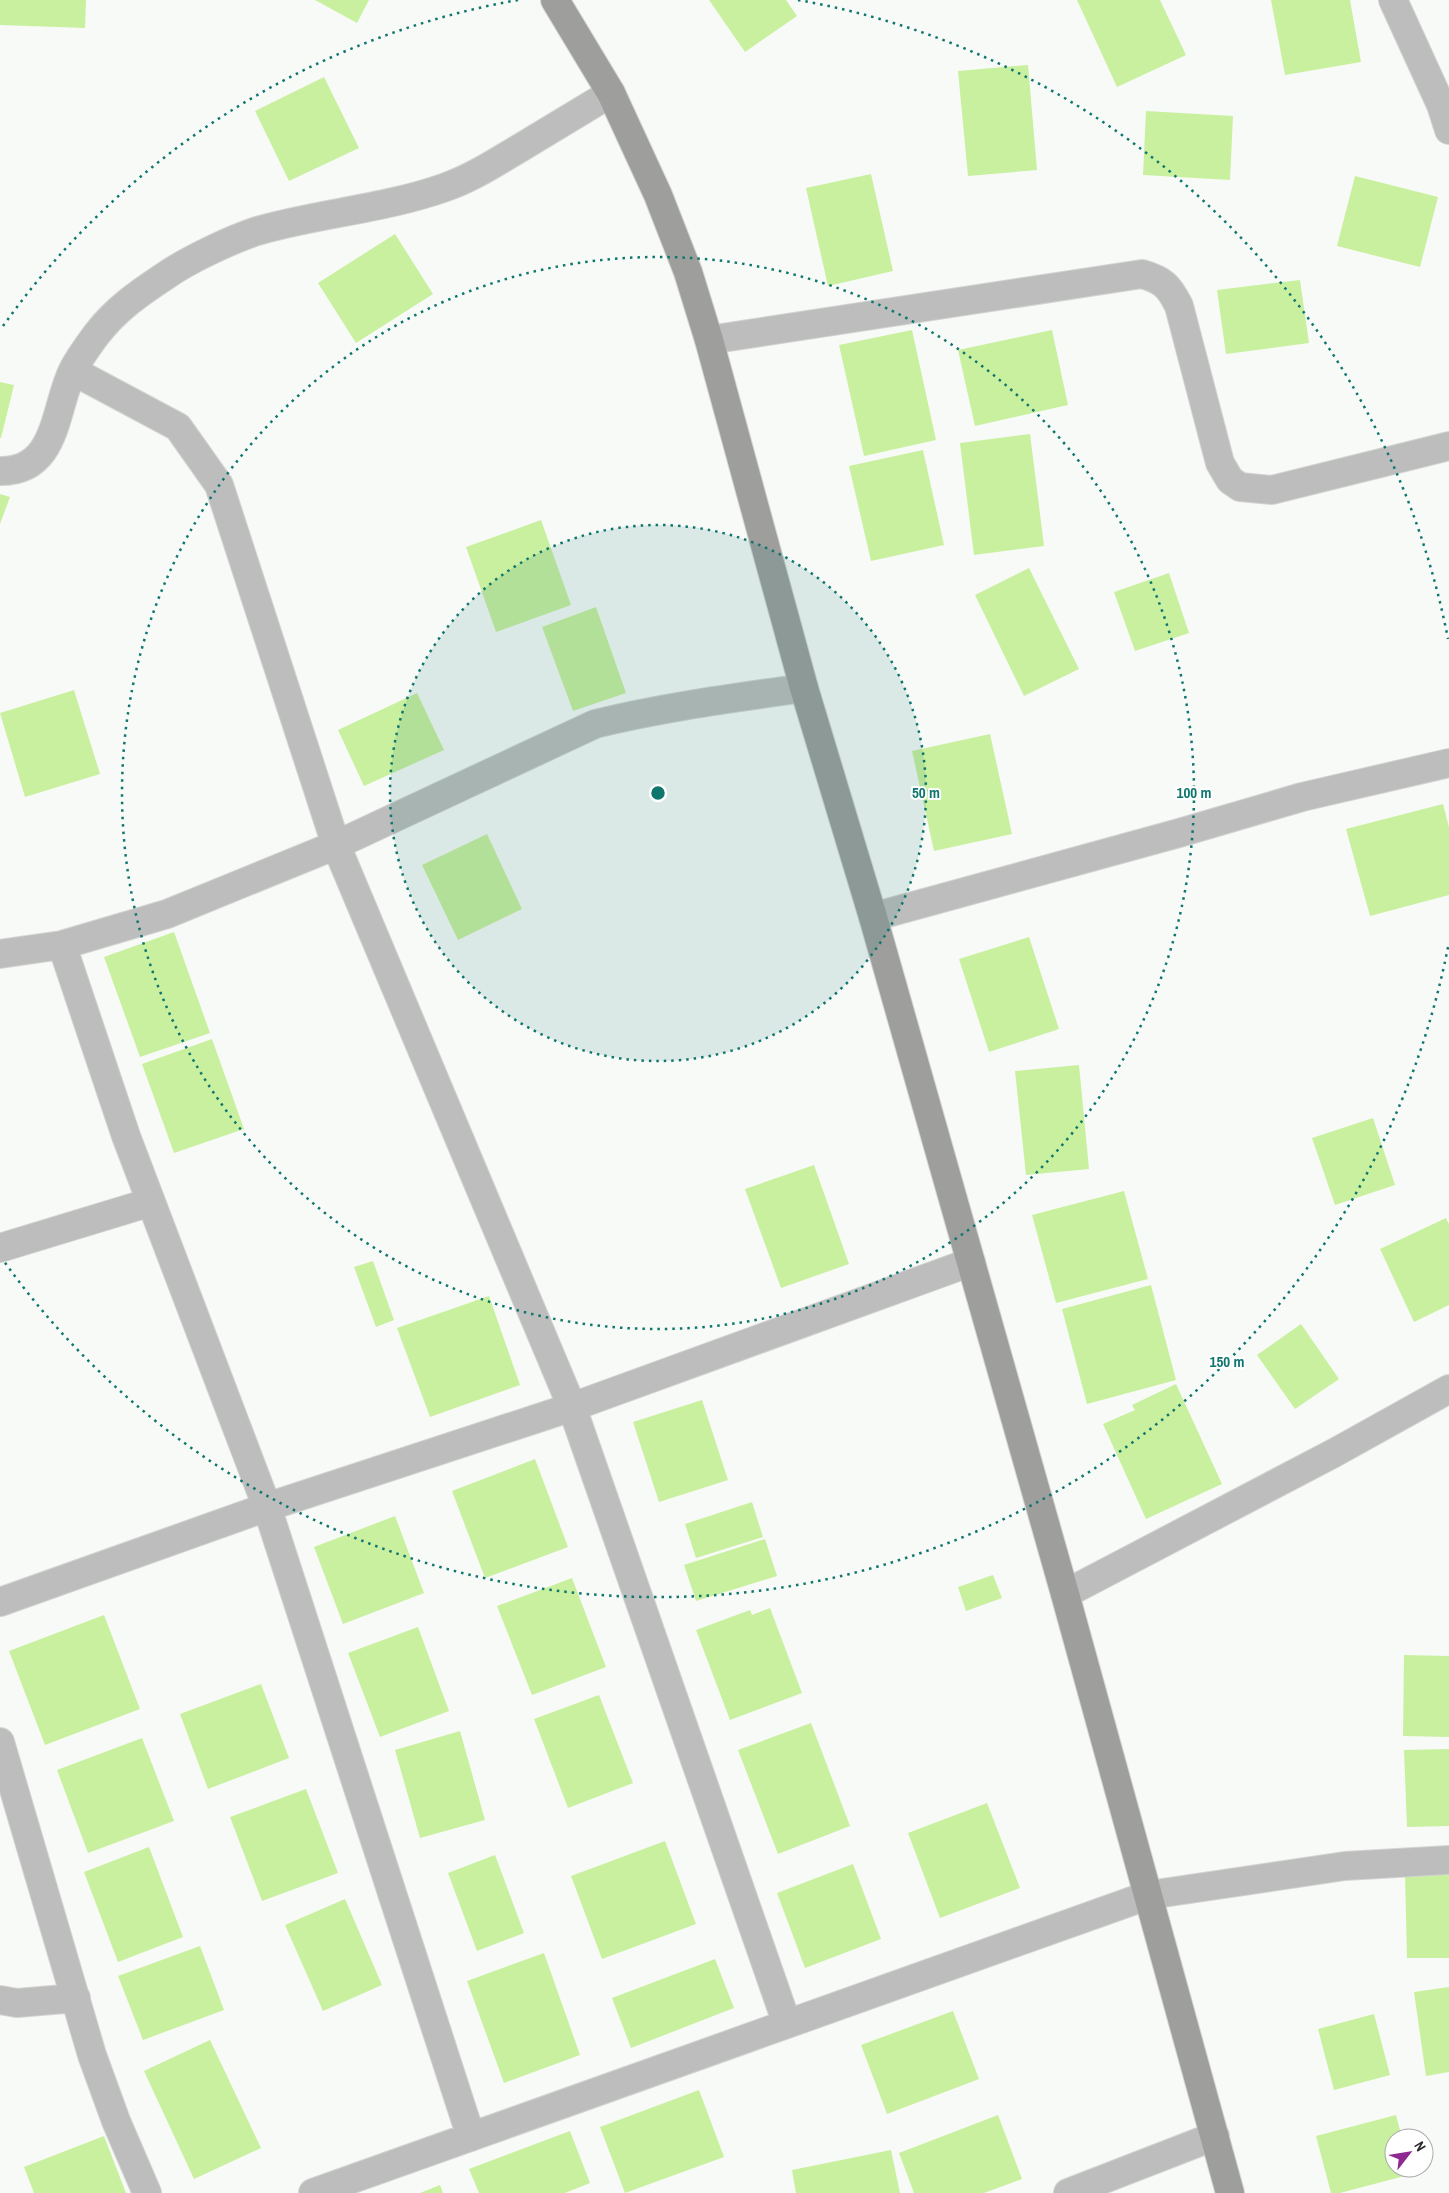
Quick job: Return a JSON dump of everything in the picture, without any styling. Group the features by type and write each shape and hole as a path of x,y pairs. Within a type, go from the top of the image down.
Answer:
{"main road":[{"path":"555,0 611,93 658,195 688,272 710,340 804,688 873,917 1065,1594 1230,2193"}],"street":[{"path":"1393,0 1441,105 1449,130"},
{"path":"0,471 10,471 29,465 48,445 73,371 96,335 122,305 168,274 255,232 314,218 390,204 446,187 479,173 611,93"},
{"path":"710,340 1142,274 1157,278 1171,289 1179,306 1220,463 1230,480 1240,488 1272,490 1449,446"},
{"path":"73,371 178,427 219,485 336,845 572,1407 788,2024"},
{"path":"0,954 62,946 167,914 336,845 596,724 698,703 804,688"},
{"path":"873,917 1179,833 1302,797 1449,763"},
{"path":"62,946 126,1136 267,1507 471,2137"},
{"path":"0,1248 151,1202"},
{"path":"0,1602 267,1507 572,1407 971,1262"},
{"path":"1065,1594 1334,1453 1449,1389"},
{"path":"0,1742 92,2055 116,2121 148,2193"},
{"path":"313,2193 1149,1895 1345,1866 1449,1860"},
{"path":"0,2000 16,2003 76,1998"},
{"path":"1068,2193 1215,2136"}],"building":[{"path":"0,0 86,0 85,28 0,25"},
{"path":"315,0 369,0 357,23"},
{"path":"709,0 786,0 797,16 745,52"},
{"path":"1077,0 1160,0 1186,55 1117,87"},
{"path":"1271,0 1350,0 1361,62 1285,75"},
{"path":"1028,65 1037,170 968,176 958,71"},
{"path":"324,77 359,148 289,181 255,111"},
{"path":"1146,111 1233,116 1230,180 1143,175"},
{"path":"871,174 893,271 828,286 806,188"},
{"path":"1355,176 1438,197 1420,267 1337,246"},
{"path":"395,234 433,294 356,343 318,283"},
{"path":"1300,280 1309,343 1226,354 1217,290"},
{"path":"912,330 936,440 864,456 839,345"},
{"path":"1052,330 1068,405 975,426 958,350"},
{"path":"0,382 14,385 1,438 0,438"},
{"path":"1030,434 1044,546 974,555 960,443"},
{"path":"923,450 944,545 871,561 849,466"},
{"path":"0,494 10,497 0,524"},
{"path":"541,520 571,605 496,632 466,547"},
{"path":"1029,568 1079,669 1024,696 975,595"},
{"path":"1169,573 1189,633 1135,651 1114,592"},
{"path":"596,607 626,693 573,711 542,627"},
{"path":"74,690 100,774 25,797 0,713"},
{"path":"417,693 444,750 364,786 338,730"},
{"path":"990,734 1012,834 934,851 912,751"},
{"path":"1443,804 1449,827 1449,895 1370,916 1346,829"},
{"path":"487,834 522,909 458,940 422,865"},
{"path":"174,932 210,1033 140,1057 104,957"},
{"path":"1029,937 1059,1029 989,1052 959,959"},
{"path":"212,1039 244,1129 174,1153 142,1064"},
{"path":"1079,1065 1089,1169 1026,1175 1015,1071"},
{"path":"1373,1118 1395,1185 1335,1205 1312,1138"},
{"path":"814,1165 849,1264 781,1288 745,1189"},
{"path":"1124,1191 1148,1279 1056,1303 1032,1215"},
{"path":"1446,1218 1449,1224 1449,1305 1414,1322 1380,1249"},
{"path":"373,1261 394,1320 376,1327 354,1267"},
{"path":"1151,1285 1176,1380 1087,1404 1062,1309"},
{"path":"489,1296 520,1385 430,1417 397,1328"},
{"path":"1301,1324 1339,1379 1295,1409 1257,1355"},
{"path":"1176,1384 1222,1484 1146,1519 1103,1424 1135,1410 1132,1405"},
{"path":"702,1400 728,1480 659,1502 633,1422"},
{"path":"535,1459 568,1547 485,1578 452,1491"},
{"path":"752,1502 763,1537 696,1558 685,1524"},
{"path":"395,1516 424,1593 343,1624 314,1547"},
{"path":"765,1539 777,1576 696,1601 684,1565"},
{"path":"993,1575 1002,1598 966,1611 958,1587"},
{"path":"572,1578 606,1667 532,1695 497,1606"},
{"path":"770,1608 802,1693 730,1720 696,1630 750,1610 752,1615"},
{"path":"104,1615 140,1709 45,1745 9,1651"},
{"path":"418,1627 449,1711 380,1737 348,1653"},
{"path":"1404,1655 1449,1656 1449,1737 1403,1736"},
{"path":"261,1684 289,1758 208,1789 180,1714"},
{"path":"599,1695 633,1783 568,1808 534,1719"},
{"path":"811,1723 850,1826 778,1854 738,1750"},
{"path":"460,1731 485,1820 420,1838 395,1750"},
{"path":"142,1738 174,1821 88,1853 57,1770"},
{"path":"1449,1749 1449,1826 1407,1827 1404,1750"},
{"path":"306,1789 338,1873 262,1901 230,1817"},
{"path":"987,1803 1020,1888 940,1918 908,1833"},
{"path":"665,1841 696,1924 602,1959 571,1876"},
{"path":"149,1847 183,1937 118,1962 84,1872"},
{"path":"495,1855 524,1933 477,1951 448,1873"},
{"path":"853,1864 881,1939 805,1968 777,1893"},
{"path":"1405,1874 1449,1874 1449,1958 1407,1958"},
{"path":"345,1899 382,1985 323,2011 285,1925"},
{"path":"200,1946 224,2010 143,2040 118,1976"},
{"path":"544,1953 580,2055 504,2083 467,1981"},
{"path":"715,1959 734,2008 631,2048 612,1998"},
{"path":"1449,1987 1449,2072 1426,2076 1414,1992"},
{"path":"953,2011 979,2079 887,2114 861,2045"},
{"path":"1374,2014 1390,2075 1334,2090 1318,2029"},
{"path":"210,2040 261,2148 194,2179 144,2071"},
{"path":"699,2090 724,2157 625,2193 600,2127"},
{"path":"998,2115 1022,2179 984,2193 914,2193 899,2153"},
{"path":"1396,2115 1399,2128 1384,2128 1384,2178 1397,2178 1340,2193 1331,2193 1316,2136"},
{"path":"570,2131 590,2183 565,2193 479,2193 469,2169"},
{"path":"104,2136 126,2193 34,2193 24,2167"},
{"path":"891,2150 900,2193 796,2193 792,2170"},
{"path":"440,2185 443,2193 420,2193"}]}
